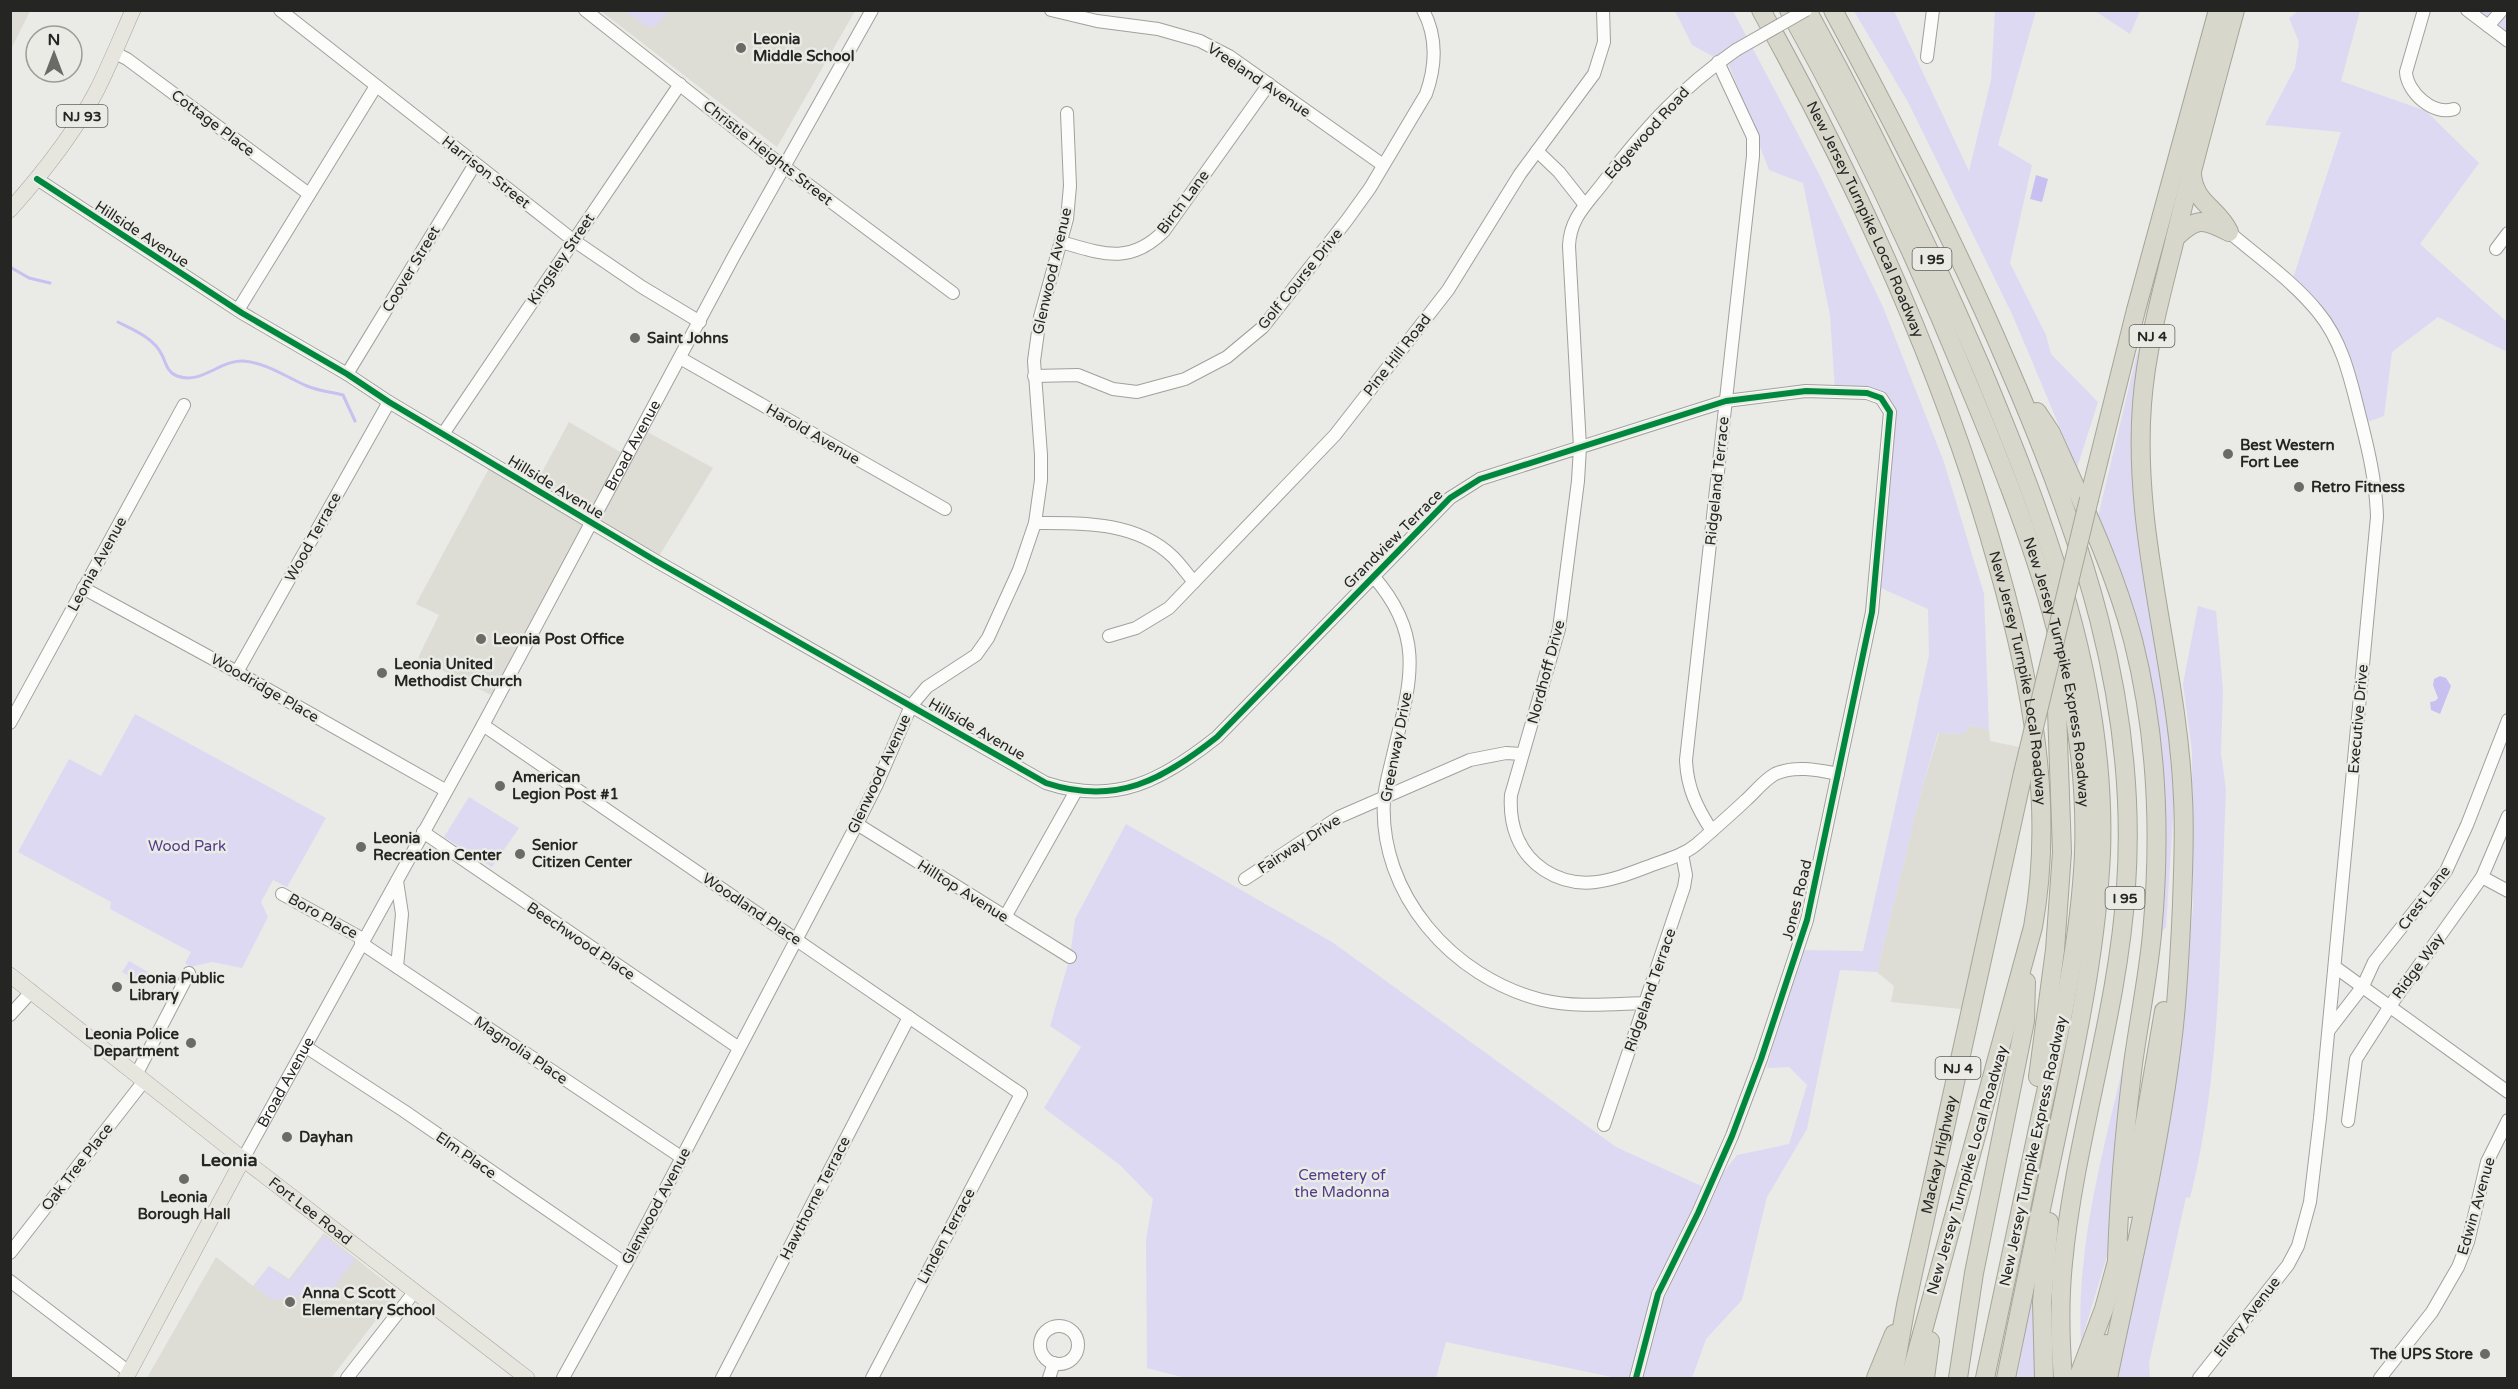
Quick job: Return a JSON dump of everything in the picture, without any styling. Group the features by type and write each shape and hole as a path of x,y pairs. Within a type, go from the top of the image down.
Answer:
{"highway":[{"name":"New Jersey Turnpike Local Roadway","path":"1761,10 1812,105 1917,330 1960,445 1997,561 2026,680 2036,745 2042,804 2039,891 2027,954 1910,1378"},
{"name":"New Jersey Turnpike Express Roadway","path":"1789,10 1884,194 1950,340 2018,508 2049,599 2064,655 2076,722 2084,828 2082,878 2070,976 1985,1378"},
{"name":"New Jersey Turnpike Express Roadway","path":"1807,10 1907,204 1969,340 2048,538 2066,595 2092,706 2099,771 2101,828 2100,876 2088,975 2006,1378"},
{"name":"I 95","path":"1833,10 1931,198 2012,374 2061,496 2101,620 2120,711 2128,802 2128,860 2122,934 2071,1208 2063,1266 2061,1304 2063,1378"},
{"name":"NJ 4","path":"2055,639 2136,310 2218,10"},
{"name":"NJ 4","path":"2125,1260 2127,1224 2165,1000 2180,939 2184,823 2181,763 2173,694 2149,552 2141,435 2148,358 2175,238 2235,10"},
{"path":"2192,172 2198,195 2223,221 2229,232"},
{"path":"2175,238 2199,221 2207,222 2229,232"},
{"path":"2012,374 2051,433 2107,564 2133,640 2149,728 2156,827 2154,897 2149,964 2127,1116 2125,1260 2108,1378"},
{"path":"2032,1157 2033,1115 2059,908 2063,829 2056,716 2055,639"},
{"name":"Mackay Highway","path":"1906,1305 2010,830 2055,639"},
{"path":"1959,1378 1974,1273 2025,1021 2027,954"},
{"path":"2044,1378 2043,1279 2056,1177 2058,1127"},
{"path":"1925,1378 1933,1329 1963,1213 1966,1170"},
{"path":"2082,1375 2104,1309 2125,1260"},
{"path":"2061,1304 2071,1348 2082,1375"},
{"path":"1876,1378 1906,1305"},
{"path":"1893,1378 1906,1305"}],"main road":[{"name":"NJ 93","path":"10,210 37,179 81,118 115,53 133,10"},
{"name":"Fort Lee Road","path":"10,975 243,1159 527,1378"},
{"name":"Broad Avenue","path":"127,1375 243,1159"}],"street":[{"name":"Harrison Street","path":"280,10 573,240 642,287 700,322"},
{"name":"Christie Heights Street","path":"585,10 784,166 953,293"},
{"name":"Broad Avenue","path":"243,1159 483,725 784,166 872,10"},
{"name":"Vreeland Avenue","path":"1051,10 1099,16 1200,41 1229,56 1383,165"},
{"name":"Golf Course Drive","path":"1034,376 1078,375 1113,389 1137,392 1185,379 1208,368 1240,347 1263,327 1347,220 1426,94 1432,78 1435,48 1423,10"},
{"name":"Pine Hill Road","path":"1109,636 1137,628 1169,608 1335,435 1448,290 1520,174 1594,74 1604,42 1604,10"},
{"name":"Edgewood Road","path":"1585,205 1662,112 1687,87 1736,50 1807,10"},
{"path":"1927,57 1933,10"},
{"path":"2424,10 2406,72 2406,80 2414,93 2439,110 2454,109"},
{"path":"2468,10 2508,41"},
{"path":"2488,26 2502,10"},
{"name":"Cottage Place","path":"115,53 127,59 309,194"},
{"name":"Ridgeland Terrace","path":"1712,831 1695,804 1690,790 1686,760 1753,156 1753,137 1718,62"},
{"name":"Kingsley Street","path":"443,434 680,84"},
{"name":"Birch Lane","path":"1061,242 1094,252 1114,254 1132,252 1155,240 1164,231 1269,84"},
{"path":"238,310 376,86"},
{"name":"Glenwood Avenue","path":"562,1378 626,1264 857,824 911,706 927,687 976,655 988,638 1019,570 1035,522 1041,480 1034,376 1036,339 1061,242 1069,196 1067,113"},
{"path":"1538,151 1559,172 1585,205"},
{"name":"Coover Street","path":"347,374 474,164"},
{"name":"Hillside Avenue","path":"37,179 238,310 592,523 830,662 924,712 1046,783 1076,791"},
{"name":"Nordhoff Drive","path":"1585,205 1574,220 1569,246 1580,447 1578,481 1559,629 1511,795 1512,822 1522,848 1541,868 1564,880 1590,884 1612,880 1682,854 1712,831 1762,783 1776,774 1810,769 1838,774"},
{"name":"Executive Drive","path":"2229,232 2302,295 2329,326 2347,365 2375,482 2377,517 2329,1030 2310,1202 2294,1254"},
{"path":"2496,249 2508,233"},
{"name":"Harold Avenue","path":"680,358 945,509"},
{"name":"Grandview Terrace","path":"1076,791 1092,793 1129,787 1162,774 1193,756 1217,737 1450,498 1479,479 1726,401 1806,392 1848,392 1875,394 1887,404"},
{"name":"Wood Terrace","path":"237,672 389,402"},
{"name":"Jones Road","path":"1636,1378 1658,1294 1709,1190 1765,1048 1807,920 1872,612 1889,421 1887,404"},
{"name":"Leonia Avenue","path":"10,723 184,405"},
{"path":"1035,522 1096,524 1120,528 1165,550 1194,582"},
{"name":"Greenway Drive","path":"1373,576 1402,617 1410,648 1408,693 1384,797 1388,843 1397,874 1408,897 1432,933 1466,964 1503,987 1544,1000 1586,1005 1646,1004"},
{"name":"Woodridge Place","path":"83,588 445,790"},
{"name":"Crest Lane","path":"2329,1030 2363,986 2374,962 2446,871 2467,825 2508,720"},
{"name":"Woodland Place","path":"483,725 1021,1094"},
{"name":"Fairway Drive","path":"1245,879 1322,826 1384,797 1470,760 1506,753 1522,754"},
{"path":"1005,917 1076,791"},
{"name":"Ridge Way","path":"2348,1122 2356,1059 2390,1006 2482,877 2508,816"},
{"name":"Hilltop Avenue","path":"857,824 1070,957"},
{"name":"Beechwood Place","path":"423,832 739,1048"},
{"name":"Ridgeland Terrace","path":"1604,1125 1684,887 1686,875 1682,854"},
{"path":"2482,877 2508,891"},
{"path":"397,881 402,914 397,967"},
{"name":"Boro Place","path":"282,894 362,941"},
{"name":"Magnolia Place","path":"362,941 397,967 681,1157"},
{"path":"2335,967 2508,1092"},
{"name":"Oak Tree Place","path":"10,1252 140,1078 189,973"},
{"path":"10,1015 32,992"},
{"name":"Hawthorne Terrace","path":"722,1378 909,1017"},
{"name":"Elm Place","path":"306,1047 404,1111 626,1264"},
{"name":"Linden Terrace","path":"872,1378 1021,1094"},
{"name":"Edwin Avenue","path":"2380,1378 2432,1312 2458,1267 2468,1242 2487,1162 2508,1120"},
{"name":"Ellery Avenue","path":"2199,1378 2288,1265 2294,1254"},
{"path":"10,1281 127,1375"},
{"path":"347,1378 415,1291"},
{"path":"1049,1378 1054,1364"}],"shaded area":[{"path":"10,11 30,11 11,49"},
{"name":"Leonia Middle School","path":"601,11 855,11 777,147"},
{"path":"2036,175 2048,179 2042,202 2030,199"},
{"path":"569,422 627,456 642,429 713,468 656,561 592,523 497,698 418,658 439,615 416,604 492,463 534,487"},
{"path":"2440,676 2446,678 2451,686 2440,714 2431,710 2430,702 2438,698 2433,685 2434,679"},
{"path":"1971,725 1989,730 1990,741 2029,749 1971,1010 1891,1002 1894,986 1877,972 1921,792 1939,733 1963,734"},
{"name":"Anna C Scott Elementary School","path":"324,1233 398,1292 331,1378 147,1378 216,1257 253,1286 269,1266 289,1279"}],"green space":[{"path":"624,11 669,11 656,26 648,27"},
{"name":"Cemetery of the Madonna","path":"1675,11 1733,11 1818,172 1883,307 1944,462 1984,594 1989,730 1971,725 1963,734 1938,733 1921,792 1877,972 1840,970 1807,1129 1767,1197 1742,1300 1706,1339 1692,1378 1616,1378 1446,1342 1436,1378 1186,1378 1147,1368 1146,1240 1153,1199 1120,1165 1044,1108 1081,1047 1050,1026 1070,957 1075,919 1126,824 1332,942 1616,1147 1710,1190 1737,1155 1789,1144 1807,1085 1789,1067 1767,1068 1798,950 1863,951 1929,655 1928,609 1874,585 1887,404 1835,391 1830,315 1803,183 1769,170 1729,65 1692,45"},
{"path":"1854,11 1894,11 1969,171 1991,80 1995,11 2036,11 1998,145 2032,165 2010,263 2046,335 2051,354 2098,402 2077,468 2012,314 1908,102"},
{"path":"2095,11 2140,11 2130,34"},
{"path":"2298,11 2360,11 2341,81 2426,111 2479,163 2420,244 2507,322 2507,352 2438,317 2392,352 2384,416 2362,424 2339,345 2286,280 2294,275 2341,132 2265,125 2295,68 2299,42 2289,18"},
{"path":"2467,11 2507,11 2507,40"},
{"path":"2139,345 2131,428 2140,525 2168,728 2174,803 2166,927 2159,935 2162,784 2097,521"},
{"path":"2198,606 2216,611 2223,690 2221,753 2226,790 2221,943 2209,1098 2190,1198 2186,1197 2149,1363 2150,1378 2118,1378 2126,1327 2174,1100 2193,907 2192,751 2183,684"},
{"name":"Wood Park","path":"135,714 326,818 287,887 273,880 261,902 268,917 242,968 212,962 190,967 185,963 191,952 110,909 111,902 18,852 69,759 101,776"},
{"path":"469,797 519,828 492,867 444,837"},
{"path":"129,961 148,972 141,983 122,972"},
{"path":"2123,1066 2115,1184 2107,1256 2081,1342 2082,1272 2092,1202"},
{"path":"324,1236 355,1259 328,1294 272,1300 254,1286 269,1266 289,1281"},
{"path":"2035,1279 2039,1378 2017,1378"}],"waterway":[{"path":"10,267 29,278 50,283"},
{"path":"118,322 143,335 154,344 169,370 177,376 194,377 226,364 252,362 268,367 311,388 343,395 355,421"}],"cycle path":[{"path":"37,179 242,313 656,561 1046,783 1095,792 1117,790 1158,777 1217,737 1450,498 1480,479 1726,401 1806,391 1867,393 1881,398 1890,412 1872,612 1807,920 1761,1059 1732,1136 1698,1213 1658,1294 1636,1378"}],"place":[{"name":"Leonia Middle School","path":"741,48"},
{"name":"Saint Johns","path":"635,338"},
{"name":"Best Western Fort Lee","path":"2228,454"},
{"name":"Retro Fitness","path":"2299,487"},
{"name":"Leonia Post Office","path":"481,639"},
{"name":"Leonia United Methodist Church","path":"382,673"},
{"name":"American Legion Post #1","path":"500,786"},
{"name":"Leonia Recreation Center","path":"361,847"},
{"name":"Senior Citizen Center","path":"520,854"},
{"name":"Leonia Public Library","path":"117,987"},
{"name":"Leonia Police Department","path":"191,1043"},
{"name":"Dayhan","path":"287,1137"},
{"name":"Leonia Borough Hall","path":"184,1179"},
{"name":"Anna C Scott Elementary School","path":"290,1302"},
{"name":"The UPS Store","path":"2485,1354"}],"district":[{"name":"Leonia","path":"229,1160"}]}
